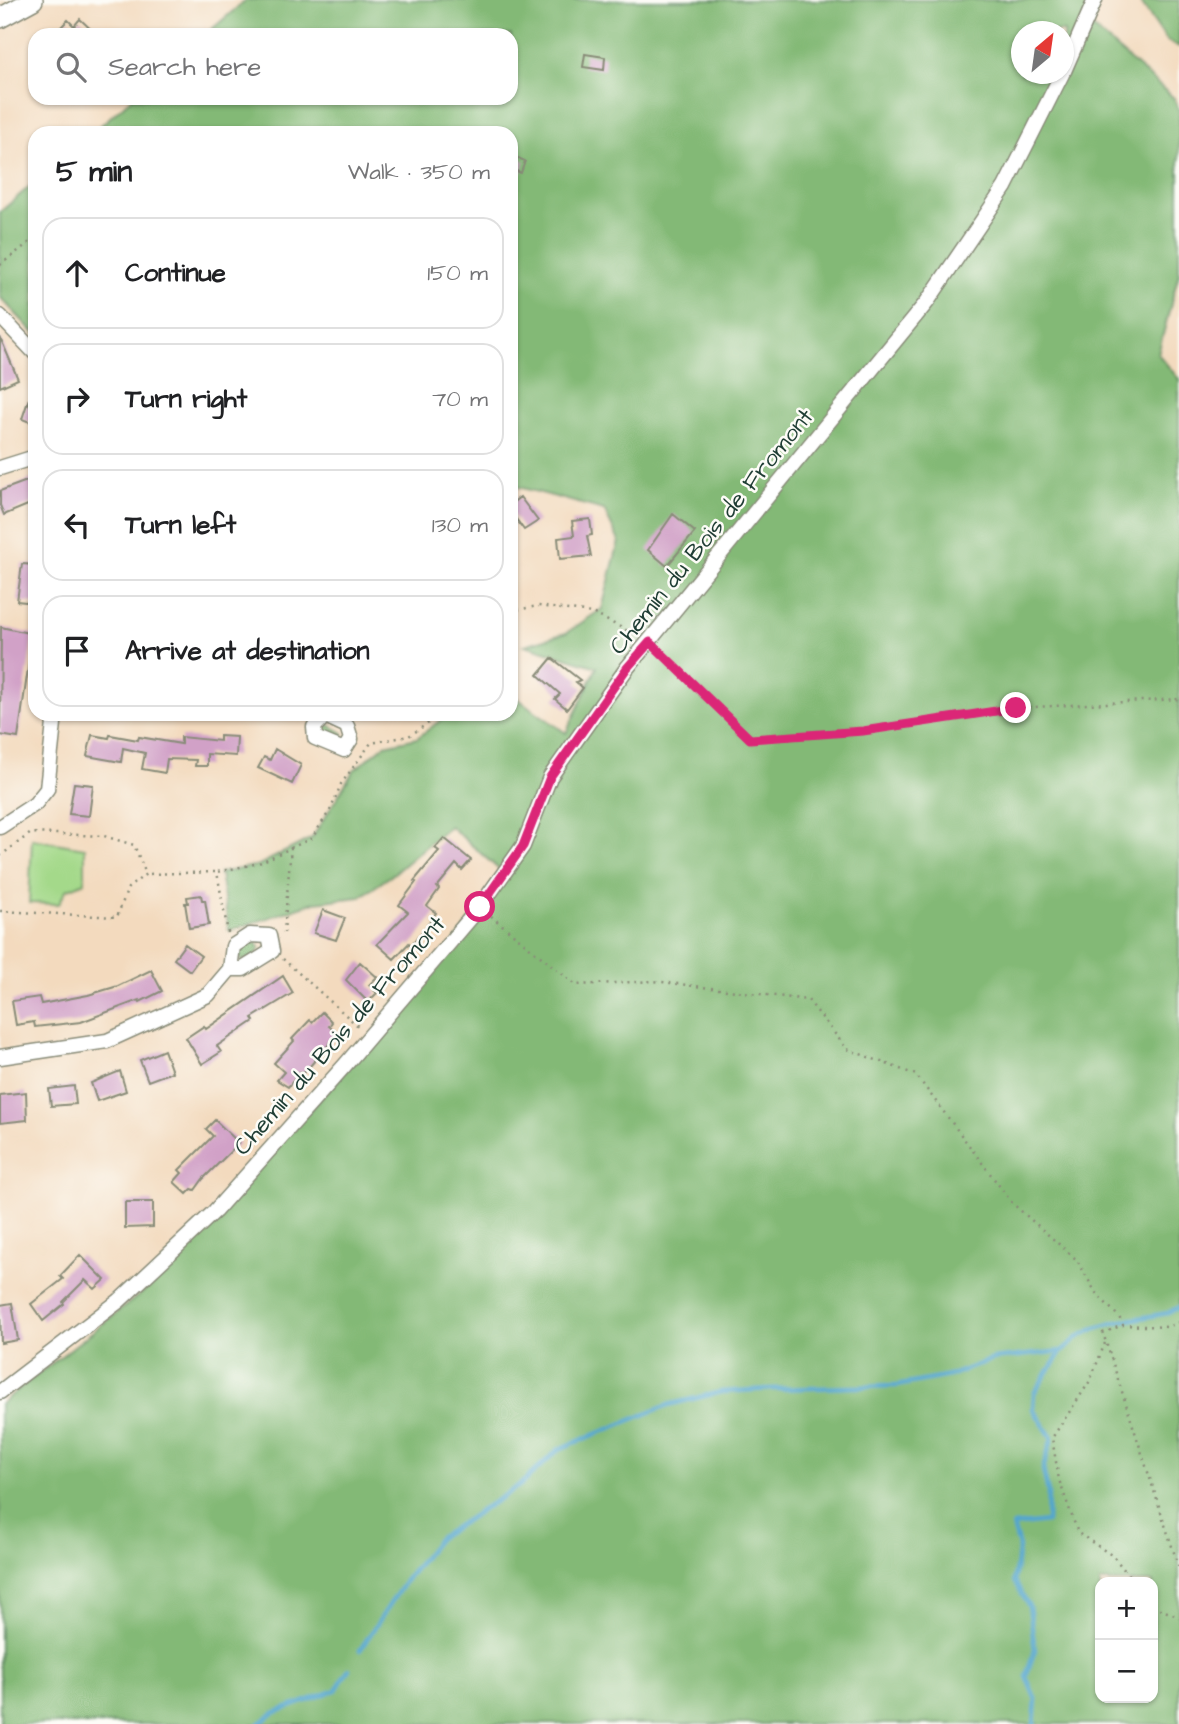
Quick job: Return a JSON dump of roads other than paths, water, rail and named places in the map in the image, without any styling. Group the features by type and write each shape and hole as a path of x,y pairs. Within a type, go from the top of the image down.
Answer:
{"street":[{"path":"0,18 33,0"},
{"name":"Chemin du Bois de Fromont","path":"1074,47 1095,0"},
{"name":"Chemin du Bois de Fromont","path":"0,1392 119,1301 215,1211 480,907 523,846 550,777 627,668 927,302 1005,187 1057,84"},
{"path":"0,316 28,346"},
{"path":"0,468 28,459"},
{"path":"0,827 35,804 47,789 54,721"},
{"path":"0,1057 107,1041 208,995 230,969 233,946 250,935 269,936 271,946 243,969 230,969"}],"waterway":[{"path":"360,1650 407,1578 439,1538 520,1485 559,1449 668,1405 721,1392 896,1386 949,1376 993,1359 1062,1351 1080,1336 1096,1328 1168,1313 1179,1307"},
{"path":"1034,1724 1036,1700 1026,1676 1035,1650 1029,1606 1014,1581 1019,1547 1013,1526 1047,1522 1048,1493 1043,1469 1052,1438 1033,1409 1034,1393 1061,1352"},
{"path":"259,1724 274,1713 336,1690 349,1669"}]}
